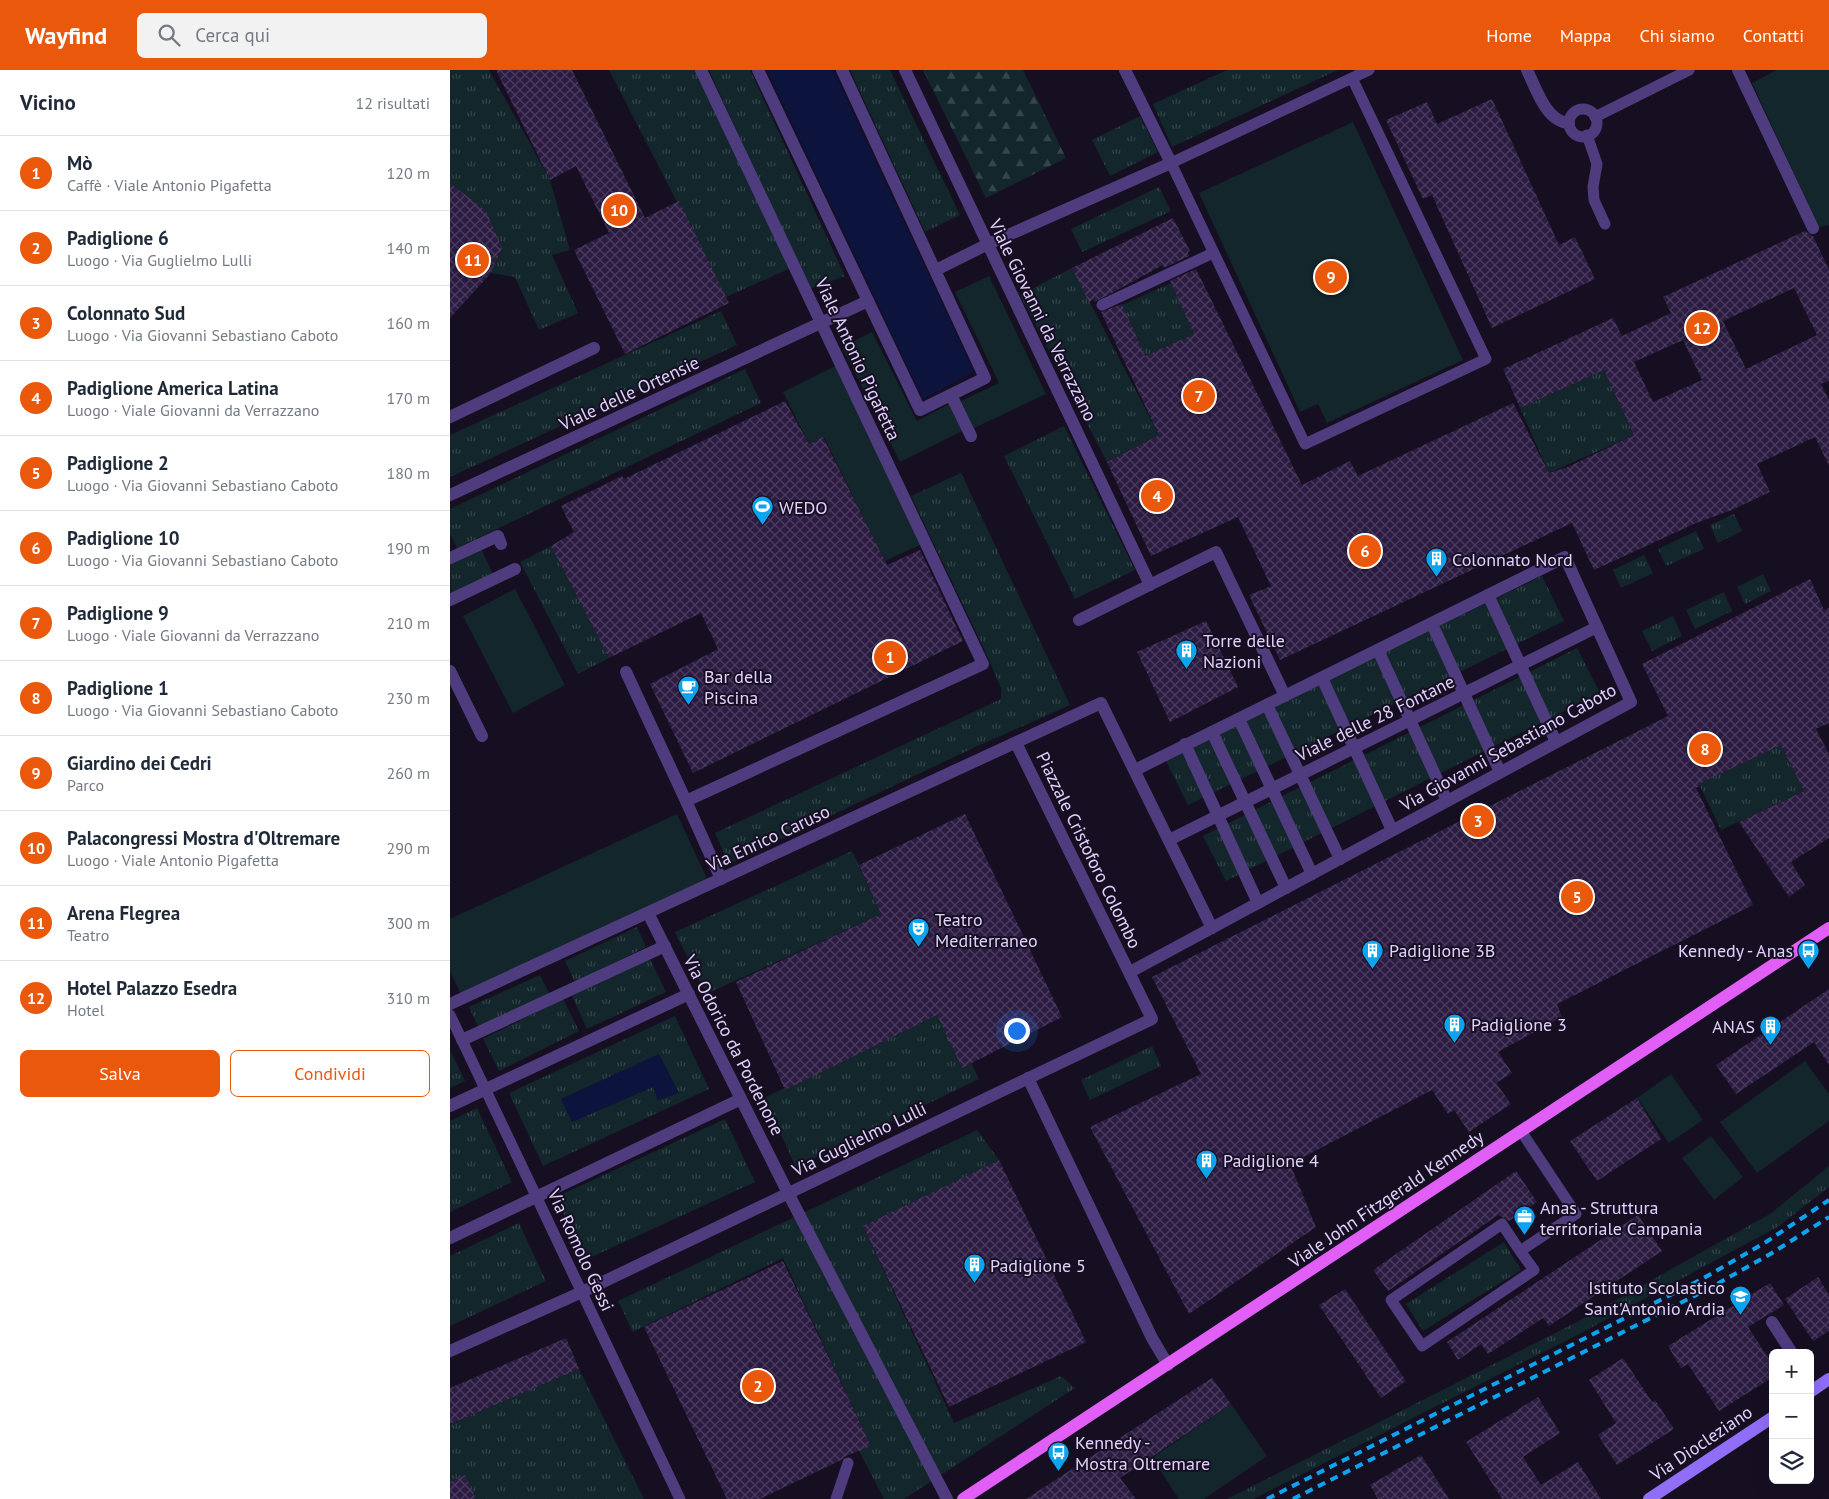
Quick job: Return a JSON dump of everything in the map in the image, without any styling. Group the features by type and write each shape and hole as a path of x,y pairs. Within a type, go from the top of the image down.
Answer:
{"main road":[{"name":"Viale John Fitzgerald Kennedy","path":"963,1499 1829,928"}],"street":[{"name":"Viale Antonio Pigafetta","path":"686,800 983,664 701,70"},
{"path":"758,70 920,410 985,378 842,70"},
{"name":"Viale Giovanni da Verrazzano","path":"905,70 1150,585"},
{"path":"936,270 988,244 1170,163 1126,70"},
{"path":"1527,70 1552,116 1560,122 1569,122"},
{"path":"1738,70 1813,228"},
{"name":"Viale delle Ortensie","path":"450,495 868,301"},
{"path":"450,417 594,348"},
{"path":"951,395 971,436"},
{"path":"450,558 498,536 508,556 450,600"},
{"path":"1079,620 1216,552 1285,696"},
{"name":"Via Giovanni Sebastiano Caboto","path":"1135,770 1565,557 1631,702 1212,928"},
{"path":"1488,596 1556,742"},
{"path":"1432,624 1500,772"},
{"name":"Viale delle 28 Fontane","path":"1169,840 1597,627"},
{"path":"1378,650 1447,801"},
{"path":"450,671 482,736"},
{"path":"626,672 721,879"},
{"path":"1322,678 1392,830"},
{"name":"Via Enrico Caruso","path":"450,1004 1101,703 1135,770"},
{"path":"1267,705 1340,859"},
{"path":"1239,719 1312,874"},
{"path":"1212,732 1286,888"},
{"name":"Piazzale Cristoforo Colombo","path":"1016,743 1152,1019"},
{"path":"1185,744 1258,903"},
{"path":"1135,770 1212,928"},
{"name":"Via Odorico da Pordenone","path":"648,913 788,1193 947,1499"},
{"name":"Piazzale Cristoforo Colombo","path":"1130,972 1212,928"},
{"path":"462,1040 665,946"},
{"path":"450,1106 689,994"},
{"name":"Via Guglielmo Lulli","path":"450,1351 582,1292 1152,1019"},
{"path":"1028,1078 1152,1338 1168,1365"},
{"path":"450,1238 741,1099"},
{"path":"1772,1322 1789,1349"},
{"path":"1814,1386 1829,1379"},
{"name":"Via Diocleziano","path":"1649,1499 1769,1420"}],"lane":[{"path":"1352,78 1486,359 1305,444 1170,163 1369,70"},
{"path":"1595,117 1689,70"},
{"path":"1579,110 1589,110 1595,117 1596,126 1587,136 1574,134 1569,122 1572,115 1579,110"},
{"path":"1587,136 1596,164 1593,187 1594,200 1605,224"},
{"path":"1102,305 1213,253"},
{"name":"Via Romolo Gessi","path":"450,1015 680,1499"},
{"path":"1520,1251 1576,1214 1521,1130"},
{"path":"1502,1224 1520,1251 1534,1270 1422,1346 1391,1300 1502,1224"},
{"path":"836,1499 848,1463"}],"green space":[{"path":"450,70 489,70 550,180 570,250 552,255 578,313 539,330 515,277 491,273 502,248 450,183"},
{"path":"609,70 703,70 785,238 709,70 750,70 845,276 809,289 798,265 726,297"},
{"path":"850,70 890,70 960,215 925,232"},
{"path":"923,70 1023,70 1066,158 986,198"},
{"path":"1227,70 1338,70 1172,147 1153,104"},
{"path":"1777,70 1829,70 1829,225 1819,227 1752,83"},
{"path":"1140,116 1158,152 1110,176 1092,140"},
{"path":"1353,122 1463,360 1327,423 1318,404 1300,412 1199,193"},
{"path":"1159,187 1171,211 1082,252 1071,229"},
{"path":"1072,268 1159,435 1107,462 1020,295"},
{"path":"989,276 1046,394 974,428 961,401 999,383 955,292"},
{"path":"1171,283 1194,334 1145,356 1122,305"},
{"path":"721,311 737,345 450,477 450,435"},
{"path":"872,332 917,421 949,404 962,431 900,462 842,347"},
{"path":"835,366 920,545 885,561 824,437 809,444 783,392"},
{"path":"745,369 761,403 457,548 450,534 450,509"},
{"path":"1604,370 1634,435 1549,473 1520,408"},
{"path":"1064,426 1135,570 1075,599 1004,456"},
{"path":"961,473 1070,705 971,749 729,864 715,833 1001,699 1001,688 986,653 911,496"},
{"path":"1734,514 1742,531 1718,543 1710,525"},
{"path":"1696,531 1704,549 1666,566 1658,549"},
{"path":"551,546 609,658 578,674 520,562"},
{"path":"480,547 493,574 451,594 450,562"},
{"path":"1644,555 1653,573 1621,588 1613,570"},
{"path":"1763,574 1771,591 1745,604 1737,587"},
{"path":"1542,576 1564,621 1188,805 1165,759"},
{"path":"515,589 565,685 513,713 463,616"},
{"path":"1724,592 1732,611 1695,629 1686,610"},
{"path":"1673,616 1682,636 1652,651 1642,631"},
{"path":"1577,648 1600,693 1226,881 1203,836"},
{"path":"1781,745 1804,791 1721,830 1699,784"},
{"path":"677,814 709,883 462,997 450,971 450,919"},
{"path":"852,851 881,914 706,994 675,932"},
{"path":"637,927 646,947 575,982 565,961"},
{"path":"650,959 666,992 587,1029 572,996"},
{"path":"540,975 551,997 479,1029 469,1007"},
{"path":"563,999 579,1031 499,1071 483,1039"},
{"path":"937,1015 962,1067 971,1063 979,1079 796,1167 764,1098"},
{"path":"675,1016 709,1089 543,1166 509,1093"},
{"path":"1152,1046 1161,1066 1090,1100 1081,1080"},
{"path":"450,1050 465,1081 450,1088"},
{"path":"1805,1061 1829,1094 1829,1121 1757,1173 1720,1122"},
{"path":"1671,1074 1703,1120 1669,1143 1637,1098"},
{"path":"477,1108 512,1182 450,1212 450,1121"},
{"path":"725,1119 755,1182 585,1260 556,1197"},
{"path":"977,1130 999,1160 863,1226 954,1423 1061,1376 1075,1388 904,1499 884,1499 858,1449 871,1446 783,1258 633,1332 618,1301"},
{"path":"1711,1136 1743,1177 1714,1200 1682,1158"},
{"path":"1829,1166 1829,1187 1779,1226 1583,1332 1253,1499 1227,1499 1575,1323 1770,1214"},
{"path":"519,1223 546,1281 450,1326 450,1256"},
{"path":"1504,1242 1521,1270 1423,1331 1406,1304"},
{"path":"579,1369 644,1499 476,1499 450,1482 450,1424"},
{"path":"1231,1404 1267,1456 1204,1499 1179,1499 1152,1458"}],"shaded area":[{"path":"767,70 833,70 974,372 923,399"},
{"path":"659,1054 679,1093 658,1100 653,1087 572,1122 561,1099"}],"building":[{"path":"496,70 572,70 645,218 679,201 729,303 625,354 574,250 609,233 576,166 550,180"},
{"path":"1492,99 1559,245 1575,237 1595,279 1492,328 1432,195 1423,199 1386,120 1427,102 1437,124"},
{"path":"450,183 486,211 502,248 491,273 450,318"},
{"path":"1173,218 1190,251 1188,252 1189,256 1164,268 1163,265 1095,302 1094,299 1089,302 1072,268"},
{"path":"1805,231 1813,236 1829,270 1829,381 1821,384 1829,400 1829,466 1815,437 1757,464 1770,492 1732,510 1696,523 1594,570 1572,523 1280,660 1249,595 1271,586 1238,517 1151,556 1107,462 1159,435 1101,312 1122,304 1145,356 1194,334 1170,281 1196,269 1302,485 1350,461 1358,476 1513,403 1549,473 1568,467 1634,435 1604,370 1520,408 1503,369 1613,318 1622,336 1671,313 1663,297","holes":["1794,288 1817,335 1746,369 1723,321","1683,340 1702,380 1653,402 1634,362"]},
{"path":"785,401 809,444 823,437 887,565 920,550 963,641 693,773 650,684 718,649 701,613 609,658 551,546 574,532 561,506 622,476 624,479"},
{"path":"1810,579 1824,610 1829,608 1829,723 1816,729 1829,754 1829,838 1791,862 1805,885 1789,897 1739,822 1804,791 1781,745 1699,784 1700,786 1696,788 1753,905 1557,1004 1562,1017 1498,1052 1512,1073 1496,1083 1511,1104 1469,1132 1454,1110 1448,1114 1432,1090 1290,1164 1316,1227 1189,1314 1090,1127 1201,1074 1152,977 1668,716 1642,664"},
{"name":"Torre delle Nazioni","path":"1206,621 1238,687 1170,722 1137,652"},
{"name":"Teatro Mediterraneo","path":"965,814 1062,1017 962,1068 937,1015 785,1090 736,982 881,914 859,865"},
{"name":"ANAS","path":"1829,989 1829,1065 1814,1042 1736,1094 1716,1065"},
{"path":"1637,1098 1661,1139 1597,1181 1570,1141"},
{"name":"Padiglione 5","path":"999,1160 1086,1342 949,1407 863,1226"},
{"path":"1516,1171 1537,1202 1509,1221 1498,1215 1388,1291 1373,1270"},
{"path":"1638,1215 1662,1251 1549,1326 1543,1318 1488,1354 1481,1344 1458,1360 1447,1342"},
{"path":"783,1261 871,1446 846,1456 760,1499 727,1499 644,1327"},
{"path":"1818,1277 1829,1295 1829,1331 1813,1341 1785,1299"},
{"path":"1770,1283 1784,1305 1748,1327 1769,1359 1769,1380 1719,1411 1688,1364 1681,1368 1668,1346"},
{"path":"1345,1289 1406,1381 1381,1398 1319,1305"},
{"path":"566,1338 579,1369 450,1424 450,1388"},
{"path":"1623,1358 1652,1402 1655,1400 1674,1429 1617,1465 1598,1435 1616,1423 1589,1380"},
{"path":"1212,1378 1231,1404 1120,1478 1136,1499 1026,1499"},
{"path":"1538,1397 1560,1433 1523,1457 1541,1485 1578,1462 1601,1499 1502,1499 1466,1442"},
{"path":"1421,1455 1449,1499 1378,1499 1370,1485"},
{"path":"465,1475 476,1499 450,1499 450,1482"}],"railway":[{"path":"1267,1499 1704,1278 1766,1242 1829,1200"},
{"path":"1293,1499 1710,1288 1772,1253 1829,1217"}],"place":[{"name":"Palacongressi Mostra d'Oltremare","path":"619,210"},
{"name":"Arena Flegrea","path":"473,260"},
{"name":"Giardino dei Cedri","path":"1331,277"},
{"name":"Hotel Palazzo Esedra","path":"1702,328"},
{"name":"Padiglione 9","path":"1199,396"},
{"name":"Padiglione America Latina","path":"1157,496"},
{"name":"WEDO","path":"763,526"},
{"name":"Padiglione 10","path":"1365,551"},
{"name":"Colonnato Nord","path":"1436,578"},
{"name":"Mò","path":"890,657"},
{"name":"Torre delle Nazioni","path":"1187,669"},
{"name":"Bar della Piscina","path":"688,705"},
{"name":"Padiglione 1","path":"1705,749"},
{"name":"Colonnato Sud","path":"1478,821"},
{"name":"Padiglione 2","path":"1577,897"},
{"name":"Teatro Mediterraneo","path":"919,948"},
{"name":"Padiglione 3B","path":"1373,969"},
{"name":"Kennedy - Anas","path":"1809,969"},
{"name":"Padiglione 3","path":"1455,1043"},
{"name":"ANAS","path":"1771,1045"},
{"name":"Padiglione 4","path":"1207,1179"},
{"name":"Anas - Struttura territoriale Campania","path":"1524,1236"},
{"name":"Padiglione 5","path":"974,1284"},
{"name":"Istituto Scolastico Sant'Antonio Ardia","path":"1741,1316"},
{"name":"Padiglione 6","path":"758,1386"},
{"name":"Kennedy - Mostra Oltremare","path":"1059,1471"}]}
